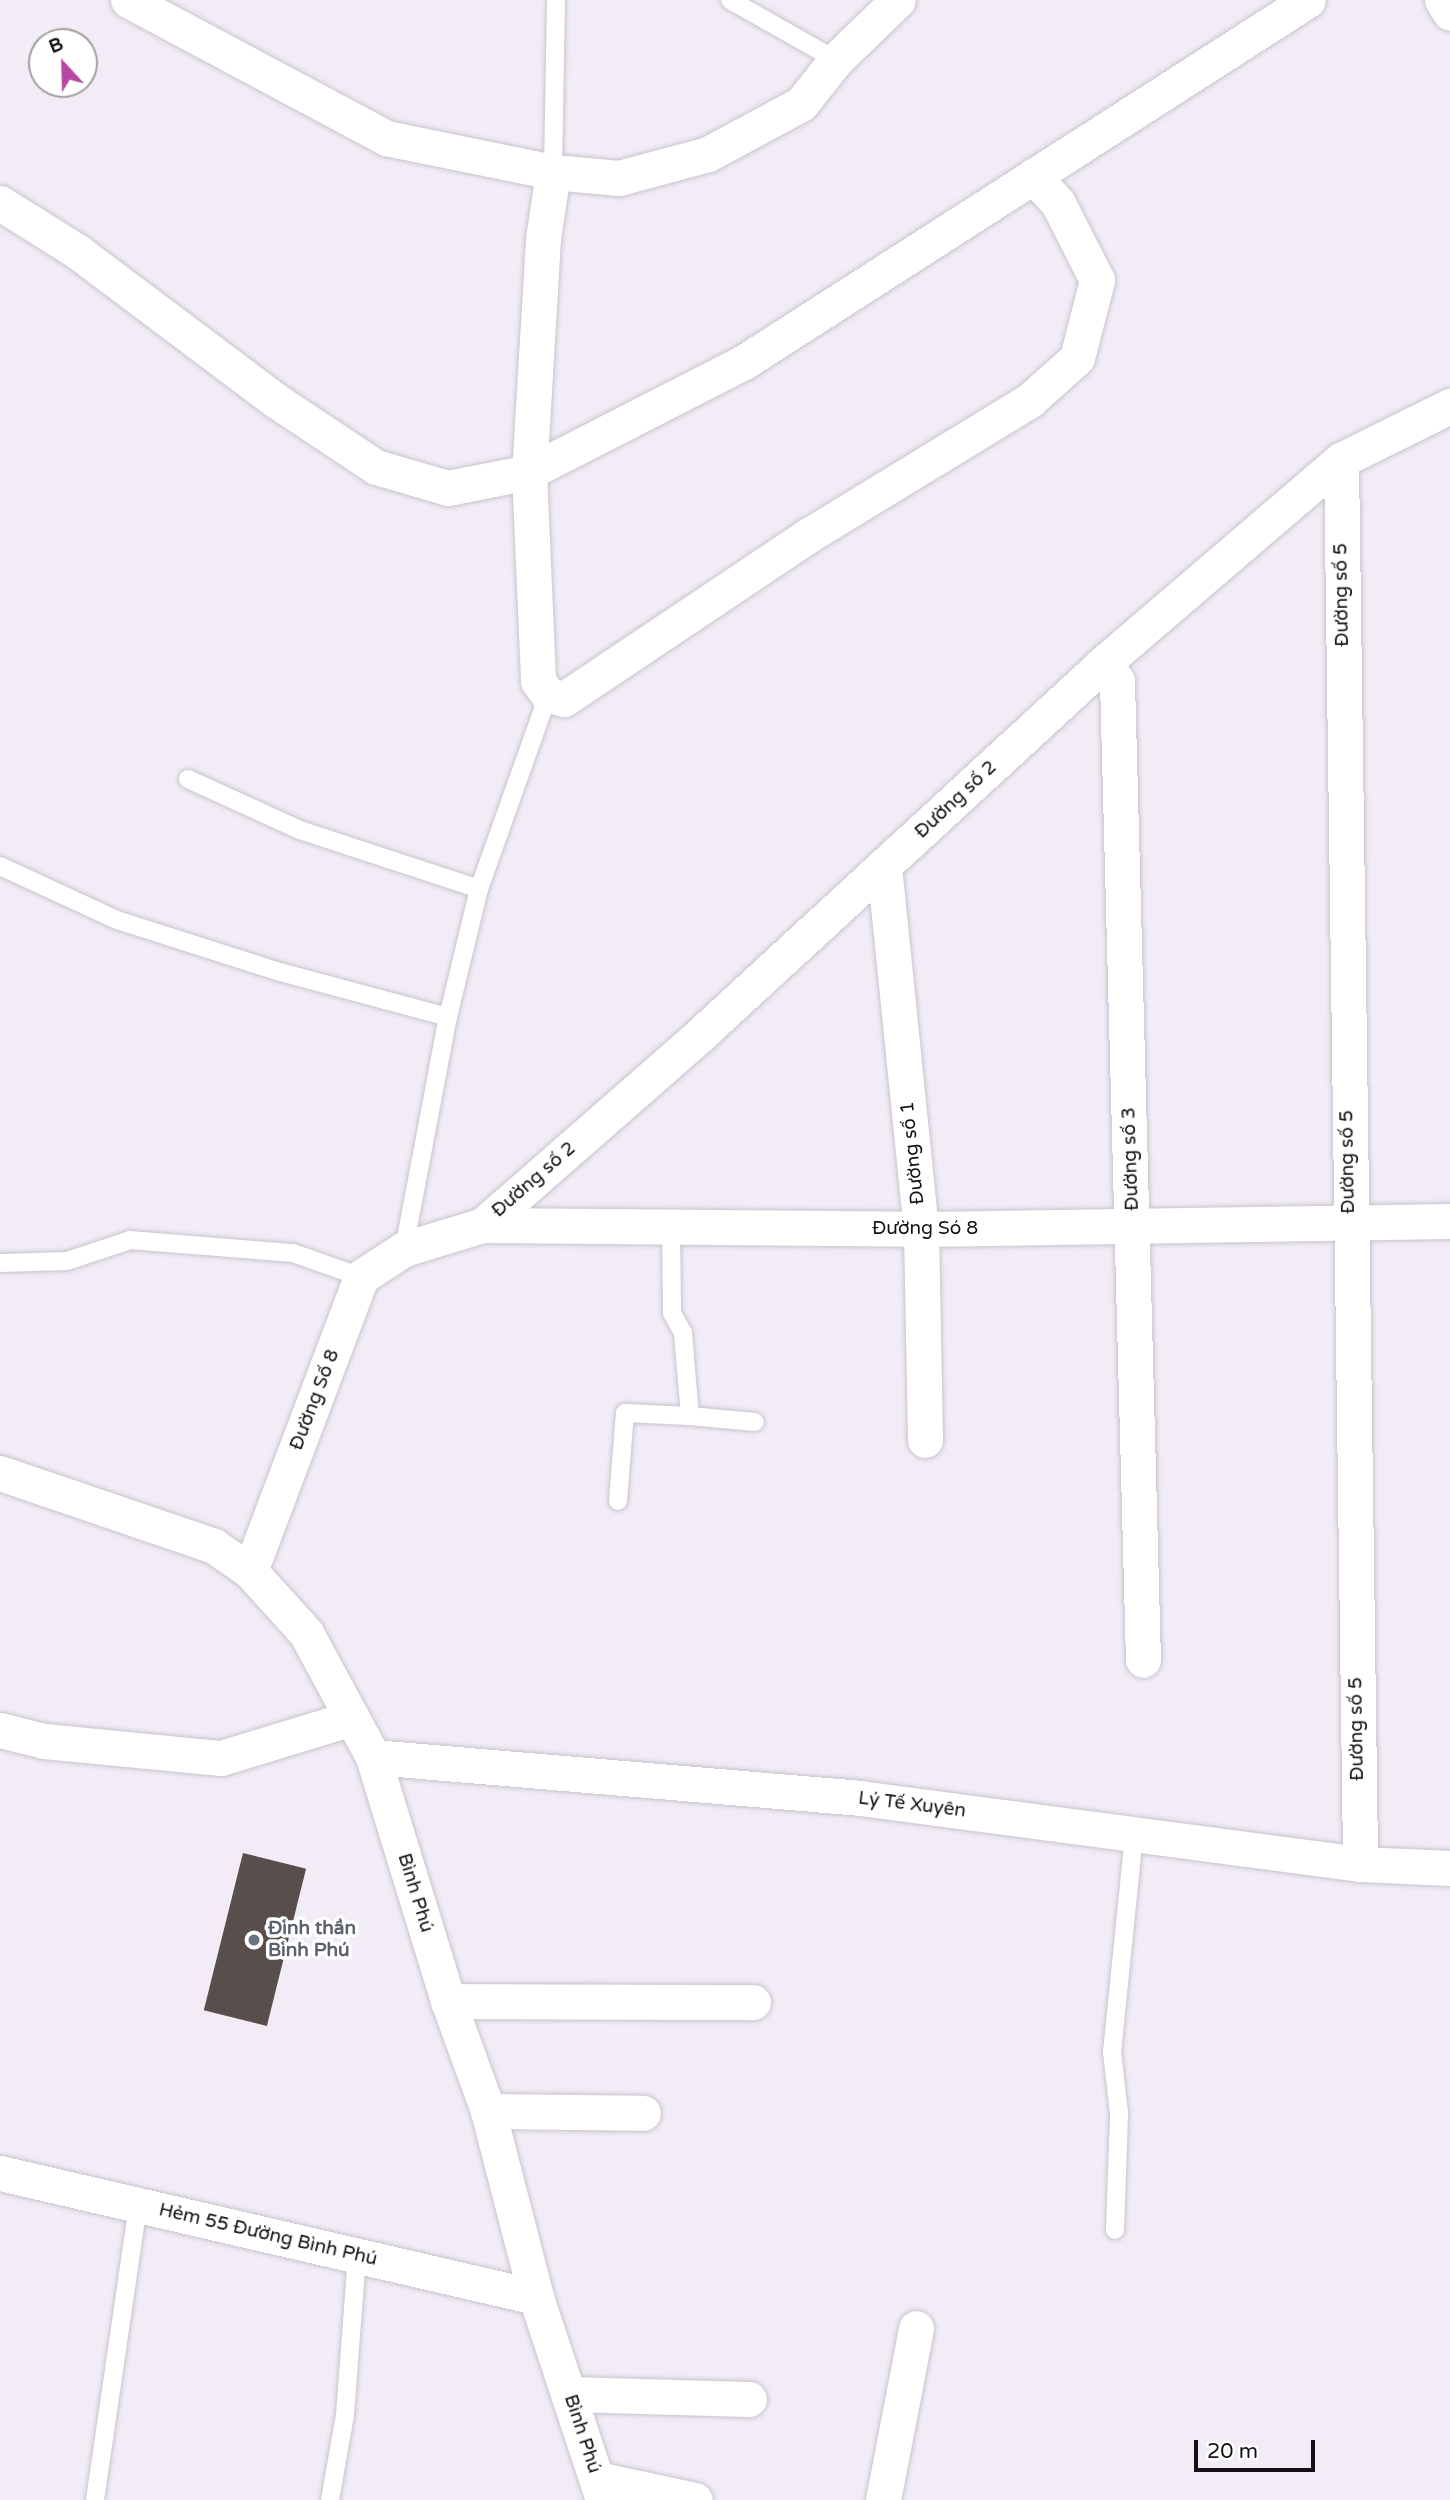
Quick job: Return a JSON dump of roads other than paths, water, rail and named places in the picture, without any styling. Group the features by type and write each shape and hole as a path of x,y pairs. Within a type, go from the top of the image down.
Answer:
{"street":[{"path":"128,0 386,138 553,172 619,178 708,155 801,104 836,60 898,0"},
{"path":"0,203 78,253 275,400 376,467 447,488 529,472 744,362 1308,0"},
{"path":"1441,0 1450,13"},
{"path":"553,172 543,239 529,472 538,681 548,695 564,699 809,535 1030,400 1077,358 1097,280 1058,203 1034,176"},
{"name":"Đường số 2","path":"483,1225 884,866 1105,662 1341,460 1450,406"},
{"name":"Đường số 5","path":"1341,460 1349,1223 1360,1864"},
{"name":"Đường số 3","path":"1105,662 1118,681 1143,1660"},
{"name":"Đường số 1","path":"884,866 920,1229 925,1440"},
{"name":"Đường Só 8","path":"404,1250 483,1225 920,1229 1450,1222"},
{"path":"361,1277 404,1250"},
{"name":"Đường Số 8","path":"250,1571 361,1277"},
{"name":"Bình Phú","path":"0,1473 214,1546 250,1571 306,1633 373,1757 448,2001 488,2111 536,2297 600,2489"},
{"path":"0,1730 44,1741 221,1758 352,1718"},
{"name":"Lý Tế Xuyên","path":"373,1757 860,1798 1360,1864 1450,1868"},
{"path":"448,2001 752,2002"},
{"path":"488,2111 643,2112"},
{"name":"Hẻm 55 Đường Bình Phú","path":"0,2173 536,2297"},
{"path":"883,2500 916,2328"},
{"path":"569,2394 749,2399"},
{"path":"600,2489 695,2500"}],"lane":[{"path":"553,172 556,0"},
{"path":"730,0 836,60"},
{"path":"404,1250 448,1017 479,889 548,695"},
{"path":"188,779 300,830 479,889"},
{"path":"0,866 117,920 280,972 448,1017"},
{"path":"671,1227 672,1313 683,1333 690,1416"},
{"path":"0,1263 67,1261 130,1240 293,1253 361,1277"},
{"path":"618,1501 625,1413 755,1422"},
{"path":"1115,2230 1119,2113 1111,2052 1133,1834"},
{"path":"95,2500 138,2205"},
{"path":"330,2500 345,2415 357,2255"}],"place":[{"name":"Đình thần Bình Phú","path":"254,1940"}]}
